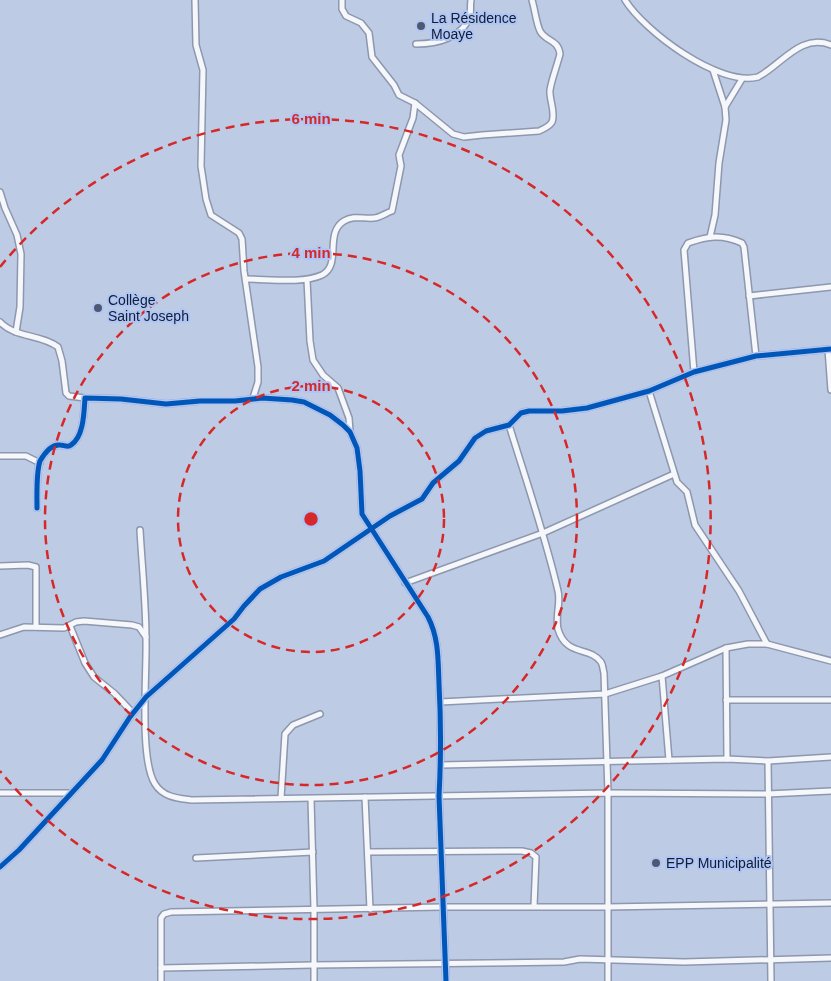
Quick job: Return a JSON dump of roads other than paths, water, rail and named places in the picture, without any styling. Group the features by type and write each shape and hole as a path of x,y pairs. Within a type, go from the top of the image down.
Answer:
{"street":[{"path":"195,0 196,45 203,70 201,166 206,199 211,215 239,233 242,239 258,367 258,382 253,398"},
{"path":"342,0 342,9 346,16 361,23 368,33 372,57 394,85 399,95 415,103 453,134 464,138 482,134 539,131 546,128 552,122 550,89 560,54 554,42 544,36 540,30 532,0"},
{"path":"416,44 430,44 450,37 467,21 471,13 471,0"},
{"path":"625,0 635,14 675,48 713,70 742,78 750,79 764,74 802,45 816,41 831,45"},
{"path":"630,0 635,14"},
{"path":"710,237 716,215 719,163 726,120 725,107 713,70"},
{"path":"725,107 742,78"},
{"path":"246,279 307,280 322,275 328,271 332,264 333,235 337,227 344,221 355,217 376,218 392,211 401,166 399,155 413,118 415,103"},
{"path":"0,192 17,235 21,254 20,307 16,332"},
{"path":"694,372 684,250 688,243 710,237 729,237 742,243 744,247 756,356"},
{"path":"307,280 310,342 313,360 324,375 338,388 349,418 350,432 357,448 359,461 360,508 362,514 434,629 437,643 441,765 439,796 446,981"},
{"path":"749,296 831,287"},
{"path":"0,322 7,329 38,337 58,347 62,361 66,393 69,396 166,404 200,401 235,401 253,398 292,400 304,402 330,415 350,432"},
{"path":"0,867 102,760 133,712 146,696 234,619 260,589 282,577 324,561 371,529 422,499 433,483 459,461 475,438 486,431 509,425 521,413 581,409 649,391 694,372 756,356 829,349 831,390"},
{"path":"649,391 676,482 687,492 695,525 739,591 766,644"},
{"path":"37,508 40,463 51,448 59,445 71,446 73,444 83,424 85,398"},
{"path":"509,425 543,533 559,594 558,628 563,641 572,648 594,656 601,663 604,674 608,793 608,981"},
{"path":"0,456 26,456 40,463"},
{"path":"405,583 543,533 674,474"},
{"path":"140,530 146,638 145,736 148,761 155,784 163,793 175,798 191,800 311,799 608,793 767,794 831,791"},
{"path":"0,566 28,565 36,567 36,627"},
{"path":"0,635 24,628 64,628 76,622 84,621 132,625 139,627 146,638"},
{"path":"70,626 85,663 94,677 133,712"},
{"path":"440,702 605,694 662,676 726,648 748,644 766,644 831,661"},
{"path":"726,648 728,759"},
{"path":"662,676 669,760"},
{"path":"726,700 831,700"},
{"path":"281,798 285,734 293,725 320,714"},
{"path":"441,765 728,759 768,760 831,757"},
{"path":"768,760 771,981"},
{"path":"0,793 70,794"},
{"path":"365,797 370,909"},
{"path":"311,799 314,981"},
{"path":"368,852 522,851 531,853 536,857 537,866 534,906"},
{"path":"196,858 313,852"},
{"path":"161,981 160,922 164,914 171,912 831,903"},
{"path":"161,968 564,962 580,959 684,962 831,958"}],"place":[{"name":"La Résidence Moaye","path":"421,26"},
{"name":"Collège Saint Joseph","path":"98,308"},
{"name":"EPP Municipalité","path":"656,863"}]}
